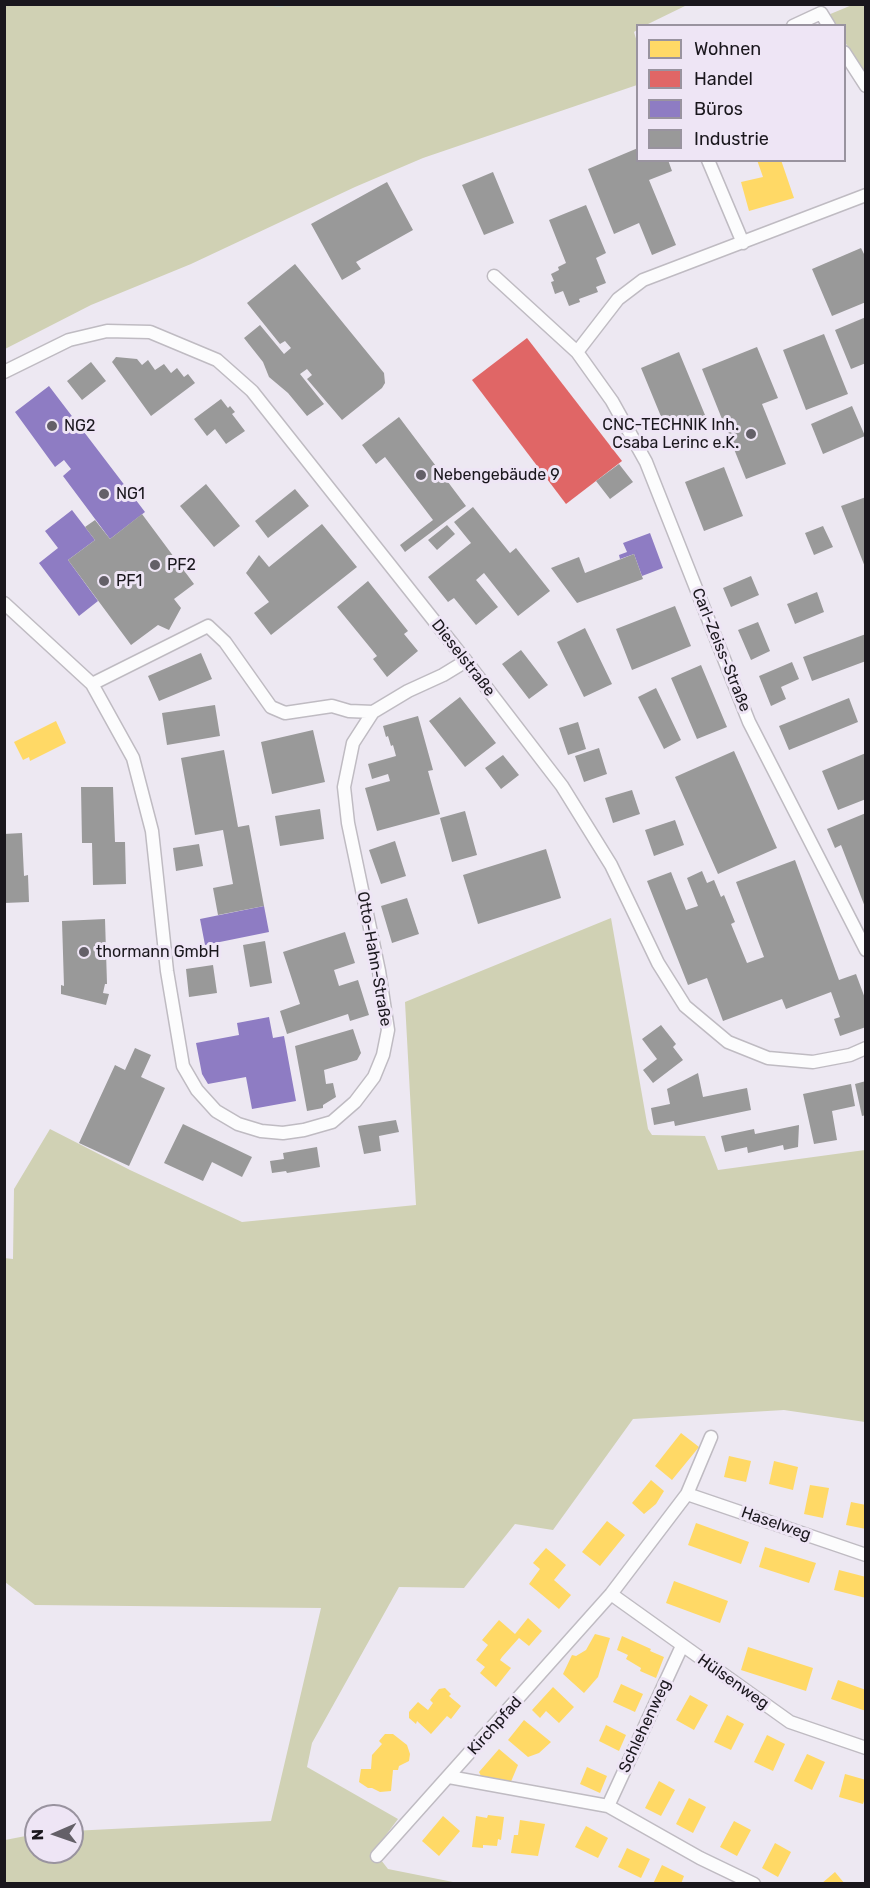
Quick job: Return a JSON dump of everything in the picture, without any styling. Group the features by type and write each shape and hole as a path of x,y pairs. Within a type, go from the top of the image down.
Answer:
{"street":[{"path":"797,24 821,13 828,24"},
{"path":"846,55 866,86"},
{"path":"709,162 743,243"},
{"path":"577,352 618,299 643,280 866,195"},
{"name":"Carl-Zeiss-Straße","path":"494,276 577,352 612,401 646,462 749,722 866,950"},
{"name":"Dieselstraße","path":"4,372 69,340 107,331 150,332 217,360 252,391 562,786 611,865 658,963 685,1006 728,1042 768,1058 813,1062 850,1055 866,1048"},
{"path":"4,603 92,684 208,626 225,642 271,706 285,713 332,706 349,711 373,712"},
{"name":"Otto-Hahn-Straße","path":"92,684 133,758 152,831 167,971 183,1066 197,1090 216,1110 238,1124 261,1131 283,1133 332,1122 356,1102 374,1077 383,1055 388,1030 379,971 348,823 344,787 353,743 373,712 466,661"},
{"path":"611,1594 687,1494 711,1437"},
{"name":"Haselweg","path":"687,1494 866,1555"},
{"name":"Hülsenweg","path":"611,1594 790,1722 866,1748"},
{"name":"Kirchpfad","path":"377,1856 611,1594"},
{"name":"Schlehenweg","path":"608,1806 682,1646"},
{"path":"449,1777 608,1806 700,1858 754,1884"}],"green space":[{"path":"5,4 687,4 648,24 636,24 634,32 636,85 423,158 355,187 191,264 91,305 5,349"},
{"path":"852,5 865,5 865,76 846,44 846,24 833,24 828,15"},
{"path":"611,918 648,1129 652,1135 705,1136 718,1170 865,1150 865,1422 784,1410 633,1419 553,1530 515,1524 464,1588 399,1587 312,1743 307,1767 398,1819 374,1851 388,1869 458,1883 5,1883 5,1840 24,1836 24,1864 84,1864 84,1830 271,1821 321,1608 35,1605 5,1582 4,1258 13,1259 14,1189 50,1129 130,1170 242,1222 416,1205 405,1002"}],"building: Wohnen":[{"path":"758,162 782,162 794,198 749,211 741,182 763,177"},
{"path":"56,721 66,743 30,761 29,757 23,760 14,742"},
{"path":"681,1433 699,1447 672,1480 655,1466"},
{"path":"729,1456 751,1461 746,1482 724,1477"},
{"path":"774,1461 798,1467 793,1490 769,1484"},
{"path":"651,1480 664,1491 656,1504 644,1514 632,1503"},
{"path":"810,1485 829,1488 823,1518 804,1514"},
{"path":"851,1502 866,1505 866,1529 846,1525"},
{"path":"607,1521 625,1535 600,1566 582,1552"},
{"path":"696,1523 749,1542 741,1564 688,1545"},
{"path":"765,1547 816,1563 809,1583 759,1567"},
{"path":"546,1548 566,1565 554,1580 571,1595 559,1609 529,1584 540,1569 533,1563"},
{"path":"839,1570 866,1577 866,1598 834,1590"},
{"path":"674,1581 728,1601 720,1623 666,1603"},
{"path":"528,1618 542,1631 529,1646 519,1638 502,1657 500,1660 511,1668 496,1687 480,1673 485,1667 476,1660 488,1645 482,1640 499,1620 515,1634"},
{"path":"595,1634 610,1638 598,1677 584,1693 563,1674 572,1655 576,1656 586,1650"},
{"path":"622,1636 664,1657 656,1678 640,1671 641,1668 626,1659 628,1655 617,1650"},
{"path":"748,1647 813,1668 806,1691 741,1670"},
{"path":"838,1680 866,1690 866,1711 831,1699"},
{"path":"621,1684 643,1694 635,1712 613,1702"},
{"path":"553,1687 574,1707 559,1723 546,1711 540,1718 532,1710"},
{"path":"445,1688 451,1694 449,1696 461,1706 451,1719 447,1716 431,1734 417,1721 416,1724 409,1718 409,1712 418,1702 428,1710 433,1703 430,1700 439,1689"},
{"path":"690,1695 708,1705 694,1730 676,1720"},
{"path":"727,1715 744,1724 731,1750 714,1742"},
{"path":"524,1720 551,1742 539,1753 528,1757 508,1740"},
{"path":"606,1725 626,1735 619,1751 599,1741"},
{"path":"385,1734 393,1734 407,1745 410,1754 409,1761 399,1766 398,1770 393,1770 391,1791 380,1792 359,1782 361,1769 371,1769 372,1755 382,1744 379,1741"},
{"path":"767,1735 785,1744 773,1771 754,1762"},
{"path":"499,1749 518,1765 510,1784 483,1780 479,1772"},
{"path":"807,1754 825,1762 812,1790 794,1781"},
{"path":"587,1767 607,1776 600,1793 580,1784"},
{"path":"845,1774 866,1780 866,1795 863,1804 839,1797"},
{"path":"659,1781 675,1790 661,1816 645,1808"},
{"path":"689,1798 706,1807 693,1833 676,1824"},
{"path":"488,1815 504,1817 501,1840 498,1839 497,1846 472,1847 476,1816 487,1818"},
{"path":"443,1816 460,1831 439,1856 422,1841"},
{"path":"520,1820 545,1824 538,1856 511,1853 514,1835 518,1835"},
{"path":"734,1821 751,1830 737,1856 720,1847"},
{"path":"586,1826 608,1838 598,1858 575,1847"},
{"path":"775,1843 791,1852 778,1877 762,1868"},
{"path":"627,1848 650,1859 641,1878 618,1867"},
{"path":"662,1865 684,1876 681,1884 653,1884"},
{"path":"835,1872 845,1884 821,1884"}],"building: Handel":[{"path":"527,338 622,461 566,504 472,380"}],"building: Büros":[{"path":"49,386 145,512 110,539 63,476 71,469 64,460 55,467 15,412"},
{"path":"72,510 95,540 68,560 98,601 79,616 39,563 58,548 45,531"},
{"path":"650,533 663,568 642,576 634,554 620,559 619,555 627,552 623,543"},
{"path":"264,906 269,932 205,945 200,919"},
{"path":"269,1017 273,1038 284,1036 296,1101 252,1109 246,1077 208,1084 202,1074 196,1043 239,1035 237,1023"}],"building: Industrie":[{"path":"636,149 636,162 669,162 672,171 649,180 676,245 652,255 639,223 614,234 588,169"},
{"path":"493,172 514,223 484,235 462,185"},
{"path":"387,182 413,230 356,262 361,269 342,280 311,224"},
{"path":"586,205 606,253 596,258 606,283 596,287 598,292 579,299 580,302 569,306 563,291 555,294 551,282 554,281 551,274 566,263 549,220"},
{"path":"861,248 866,258 866,302 832,316 812,269"},
{"path":"295,264 384,373 385,383 382,388 342,420 307,379 312,375 307,369 300,374 324,404 307,416 288,393 269,377 263,362 244,338 260,325 284,354 291,348 285,341 280,344 247,303"},
{"path":"866,317 866,363 851,369 835,330"},
{"path":"824,334 848,394 806,410 783,350"},
{"name":"CNC-TECHNIK Inh. Csaba Lerinc e.K.","path":"757,347 778,398 762,404 786,464 746,479 702,369"},
{"path":"679,352 705,415 667,431 641,368"},
{"path":"116,357 137,359 142,365 148,360 155,370 164,364 171,373 177,368 184,377 188,374 195,383 151,416 112,362"},
{"path":"91,362 106,381 82,400 67,381"},
{"path":"221,399 228,408 230,406 235,412 232,414 245,431 226,444 215,429 207,436 194,419"},
{"path":"852,406 865,436 823,454 811,424"},
{"name":"Nebengebäude 9","path":"399,417 466,506 405,552 400,545 433,520 385,457 376,464 362,445"},
{"path":"619,464 633,482 610,499 596,481"},
{"path":"724,467 743,516 704,531 685,482"},
{"path":"206,484 240,526 214,547 180,506"},
{"path":"295,489 309,506 268,538 255,521"},
{"path":"866,497 866,567 865,567 841,506"},
{"path":"473,507 510,553 516,548 550,591 518,616 484,573 476,580 498,607 476,625 454,598 448,602 428,577 471,543 454,522"},
{"path":"142,514 194,584 174,599 181,608 169,630 158,625 131,645 68,560 95,540 85,527 95,520 110,539"},
{"path":"322,524 357,567 271,635 254,613 269,602 246,573 259,555 269,567"},
{"path":"447,525 455,534 437,550 428,540"},
{"path":"823,526 833,547 814,555 805,533"},
{"path":"634,554 643,579 577,603 551,568 579,557 585,573"},
{"path":"751,576 759,595 731,607 723,588"},
{"path":"368,581 408,631 404,634 418,651 387,677 373,659 377,656 337,607"},
{"path":"817,592 824,612 795,624 787,604"},
{"path":"675,606 691,646 632,670 616,629"},
{"path":"758,622 770,651 751,660 738,630"},
{"path":"585,628 612,684 584,697 557,642"},
{"path":"866,634 866,661 812,681 803,657"},
{"path":"521,650 548,685 529,699 502,664"},
{"path":"201,653 212,679 159,701 148,676"},
{"path":"792,662 799,679 781,687 786,699 771,706 759,676"},
{"path":"701,665 727,727 697,739 671,678"},
{"path":"656,688 681,740 664,749 638,697"},
{"path":"460,697 496,743 465,767 429,721"},
{"path":"849,698 858,722 789,750 779,726"},
{"path":"215,705 220,736 167,745 162,713"},
{"path":"418,716 433,770 428,771 440,814 377,831 365,788 390,781 388,774 372,779 368,764 396,756 383,726"},
{"path":"578,722 586,749 568,755 559,728"},
{"path":"313,730 325,782 272,794 261,742"},
{"path":"599,748 607,774 584,782 575,756"},
{"path":"224,750 238,827 249,825 264,906 218,915 213,888 233,884 223,830 195,835 181,758"},
{"path":"734,751 777,848 718,874 675,777"},
{"path":"866,753 866,799 838,810 822,771"},
{"path":"503,755 519,775 501,789 485,768"},
{"path":"81,787 113,787 115,842 125,842 126,884 93,885 92,843 82,843"},
{"path":"632,790 640,814 613,823 605,798"},
{"path":"320,809 324,839 280,846 275,816"},
{"path":"465,811 477,855 452,862 440,818"},
{"path":"866,813 865,907 841,845 835,848 827,829"},
{"path":"675,820 684,845 654,856 645,830"},
{"path":"22,833 24,876 28,875 29,902 4,903 4,834"},
{"path":"395,841 406,876 381,884 369,850"},
{"path":"199,844 203,866 176,871 173,848"},
{"path":"546,849 561,898 478,924 463,875"},
{"path":"795,860 839,980 856,974 866,1001 866,1027 840,1036 834,1019 840,1017 831,992 786,1009 782,999 723,1021 707,978 688,985 647,881 671,872 686,910 698,906 687,878 702,871 707,883 714,880 721,897 724,895 735,922 731,924 747,963 764,957 736,882"},
{"path":"407,898 419,934 392,943 381,906"},
{"name":"thormann GmbH","path":"105,919 107,984 105,984 103,993 109,994 106,1005 61,994 61,985 64,986 62,921"},
{"path":"345,932 355,963 334,970 339,986 358,980 369,1015 350,1021 348,1014 287,1034 280,1011 300,1004 283,952"},
{"path":"265,941 272,983 250,987 243,945"},
{"path":"213,965 217,993 189,997 186,969"},
{"path":"661,1025 676,1044 673,1047 683,1060 653,1083 643,1070 657,1059 642,1039"},
{"path":"353,1029 361,1053 357,1060 324,1070 326,1084 333,1083 336,1097 323,1105 323,1108 307,1111 295,1046"},
{"path":"135,1048 151,1055 141,1077 165,1088 129,1166 79,1143 115,1065 125,1070"},
{"path":"698,1073 703,1097 747,1088 751,1110 675,1126 674,1121 654,1125 651,1108 670,1104 667,1089"},
{"path":"866,1081 866,1115 862,1116 855,1084"},
{"path":"851,1084 855,1106 832,1111 837,1140 814,1144 803,1094"},
{"path":"396,1120 399,1132 379,1136 381,1151 364,1154 358,1126"},
{"path":"183,1124 252,1157 242,1177 212,1162 203,1181 164,1163"},
{"path":"799,1125 798,1147 784,1150 783,1145 748,1153 747,1147 725,1152 721,1136 754,1129 755,1134"},
{"path":"317,1147 320,1167 287,1173 286,1171 272,1173 270,1161 284,1159 283,1153"}],"waterway":[{"path":"275,4 283,4"}],"place":[{"name":"NG2","path":"52,426"},
{"name":"CNC-TECHNIK Inh. Csaba Lerinc e.K.","path":"751,434"},
{"name":"Nebengebäude 9","path":"421,475"},
{"name":"NG1","path":"104,494"},
{"name":"PF2","path":"155,565"},
{"name":"PF1","path":"104,581"},
{"name":"thormann GmbH","path":"84,952"}]}
